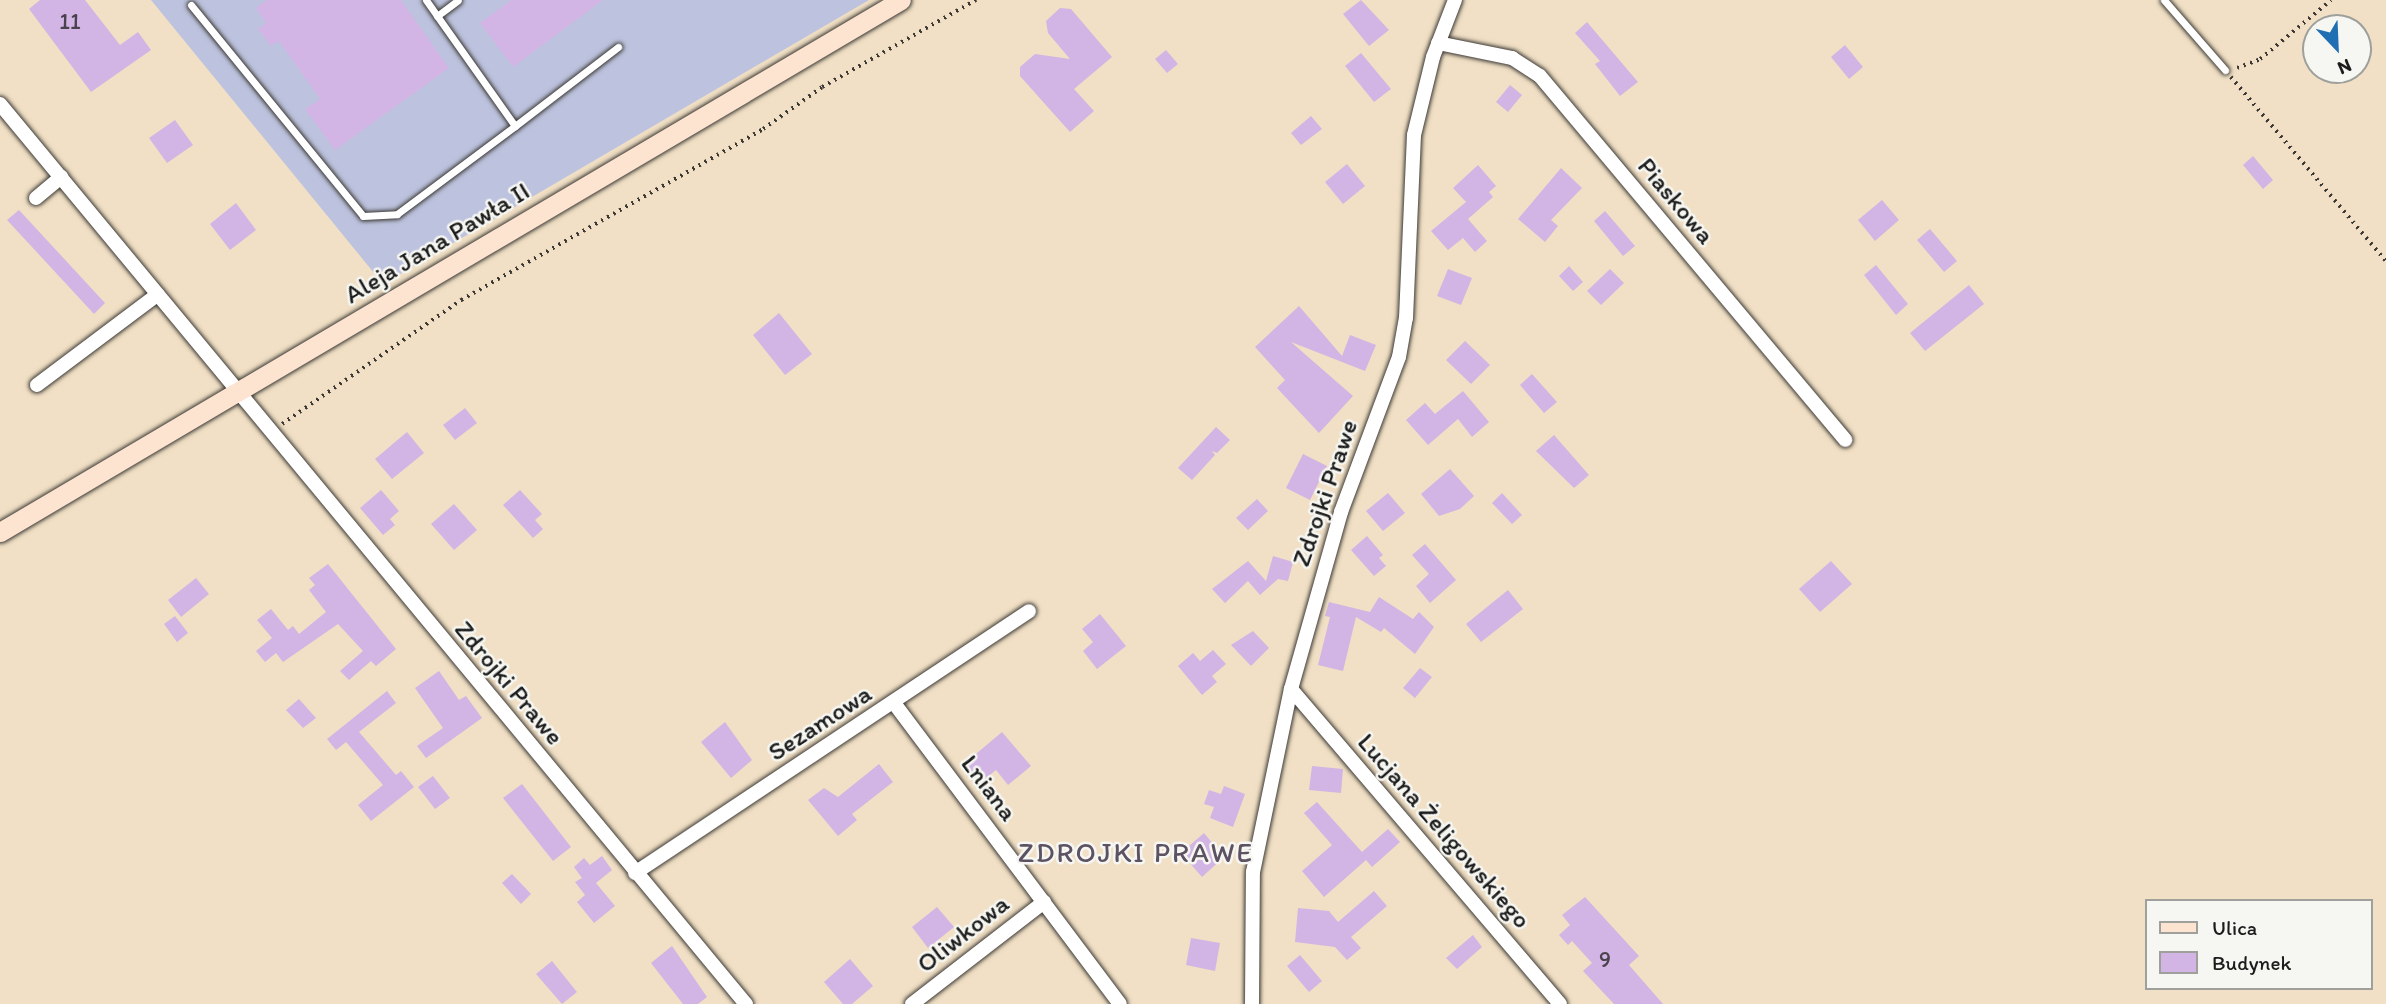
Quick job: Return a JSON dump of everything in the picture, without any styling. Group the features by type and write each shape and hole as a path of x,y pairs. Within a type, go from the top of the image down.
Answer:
{"main road":[{"name":"Aleja Jana Pawła II","path":"0,532 901,0"}],"street":[{"name":"Zdrojki Prawe","path":"1252,1004 1253,872 1291,689 1340,512 1399,357 1406,318 1414,135 1438,43 1455,0"},
{"name":"Piaskowa","path":"1438,43 1512,58 1540,76 1845,440"},
{"name":"Zdrojki Prawe","path":"0,104 238,391 269,433 746,1004"},
{"path":"36,198 61,177"},
{"path":"37,385 158,294"},
{"name":"Sezamowa","path":"635,873 1029,611"},
{"name":"Lucjana Żeligowskiego","path":"1291,689 1560,1004"},
{"name":"Lniana","path":"894,703 1120,1004"},
{"name":"Oliwkowa","path":"912,1004 1044,902"}],"lane":[{"path":"426,0 515,126"},
{"path":"437,16 458,0"},
{"path":"2164,0 2225,70"},
{"path":"192,2 363,216 397,214 618,47"}],"path":[{"path":"269,433 461,300 763,129 822,87 976,0"},
{"path":"2331,0 2260,59 2225,70 2386,261"}],"shaded area":[{"path":"151,0 869,0 383,284"}],"building":[{"path":"40,0 85,0 120,45 138,32 151,50 91,92 29,9"},
{"path":"267,0 401,0 449,68 335,150 305,109 320,99 279,41 271,46 258,29 266,23 256,8"},
{"path":"511,0 603,0 513,67 480,23"},
{"path":"1361,0 1389,30 1369,46 1343,14"},
{"path":"1060,8 1071,9 1112,57 1074,89 1094,111 1070,132 1020,76 1020,67 1035,54 1070,59 1048,33 1046,21"},
{"path":"1587,22 1638,82 1620,96 1595,64 1600,61 1575,33"},
{"path":"1845,45 1863,67 1849,79 1831,57"},
{"path":"1166,50 1178,64 1167,73 1155,59"},
{"path":"1361,53 1391,89 1374,102 1345,66"},
{"path":"1510,85 1522,95 1508,112 1496,102"},
{"path":"1311,116 1322,129 1301,145 1291,133"},
{"path":"175,120 193,145 167,163 149,138"},
{"path":"2253,156 2273,180 2263,189 2243,165"},
{"path":"1347,164 1365,186 1343,204 1325,182"},
{"path":"1478,165 1496,186 1489,192 1493,197 1468,219 1487,241 1475,252 1463,238 1448,250 1431,231 1466,202 1453,188"},
{"path":"1561,168 1582,188 1551,220 1558,226 1545,242 1518,219"},
{"path":"1882,200 1899,220 1875,241 1858,220"},
{"path":"236,203 256,230 230,250 210,224"},
{"path":"19,210 105,303 94,314 7,220"},
{"path":"1605,211 1635,246 1623,256 1594,221"},
{"path":"1930,229 1957,261 1944,272 1917,240"},
{"path":"1876,265 1908,304 1896,315 1864,275"},
{"path":"1569,266 1583,282 1573,291 1559,276"},
{"path":"1448,269 1472,278 1461,305 1437,296"},
{"path":"1610,269 1624,283 1601,305 1587,291"},
{"path":"1969,285 1984,304 1925,351 1910,333"},
{"path":"1299,306 1342,356 1350,335 1376,345 1365,371 1291,342 1353,396 1319,433 1277,388 1285,380 1255,347"},
{"path":"779,313 812,354 785,375 753,335"},
{"path":"1465,341 1490,365 1471,384 1446,360"},
{"path":"1532,374 1557,402 1544,413 1520,385"},
{"path":"1463,391 1489,422 1472,437 1458,419 1428,445 1406,420 1425,403 1435,414"},
{"path":"465,408 477,423 455,440 443,425"},
{"path":"1216,427 1230,440 1217,453 1212,451 1215,455 1192,480 1178,468"},
{"path":"407,432 424,453 392,479 375,459"},
{"path":"1554,435 1589,475 1574,488 1536,451"},
{"path":"1303,454 1327,466 1310,500 1286,488"},
{"path":"1450,469 1474,496 1460,509 1439,516 1421,494"},
{"path":"381,490 399,511 390,519 395,525 383,535 360,508"},
{"path":"520,490 542,514 535,520 543,529 533,538 503,505"},
{"path":"1388,493 1405,513 1383,531 1366,511"},
{"path":"1502,493 1522,515 1512,524 1492,503"},
{"path":"1257,499 1268,511 1248,530 1236,518"},
{"path":"454,504 477,530 454,550 431,524"},
{"path":"1367,536 1383,555 1379,558 1386,566 1374,576 1351,550"},
{"path":"1425,544 1456,580 1430,603 1416,586 1429,574 1412,555"},
{"path":"1273,556 1293,562 1288,581 1278,579 1260,595 1248,581 1225,603 1212,589 1248,561 1266,581"},
{"path":"1831,561 1852,584 1820,612 1799,589"},
{"path":"328,564 396,649 376,666 371,661 349,680 340,671 363,651 338,624 283,662 276,653 265,662 256,651 272,638 257,620 271,609 288,630 293,626 299,634 326,612 309,590 315,585 309,578"},
{"path":"196,578 209,594 181,617 168,600"},
{"path":"1508,590 1523,609 1481,642 1466,624"},
{"path":"1379,597 1413,619 1419,612 1434,627 1415,654 1384,628 1381,632 1356,617 1343,671 1318,665 1330,617 1325,616 1329,602 1370,612"},
{"path":"1100,614 1126,646 1097,669 1083,651 1093,642 1082,629"},
{"path":"175,616 188,633 177,642 164,624"},
{"path":"1253,631 1269,648 1251,666 1231,645"},
{"path":"1213,650 1226,664 1212,676 1217,682 1202,695 1178,666 1193,653 1200,661"},
{"path":"1420,668 1432,677 1415,698 1403,688"},
{"path":"439,671 459,700 466,696 482,718 426,758 417,746 443,728 415,688"},
{"path":"387,691 396,703 359,732 396,775 401,771 414,787 371,821 358,805 383,785 346,742 336,750 327,739"},
{"path":"299,699 316,718 303,728 286,710"},
{"path":"725,722 752,760 731,778 701,742"},
{"path":"1002,732 1031,766 1008,785 996,770 980,783 964,764"},
{"path":"879,764 893,782 852,814 857,820 838,836 808,800 824,788 838,797"},
{"path":"1312,766 1343,769 1341,793 1309,790"},
{"path":"433,776 450,798 435,809 418,787"},
{"path":"522,784 571,847 553,861 503,798"},
{"path":"1224,786 1245,794 1233,827 1210,818 1214,807 1204,804 1209,790 1221,794"},
{"path":"1317,802 1362,852 1388,829 1400,842 1372,867 1366,860 1324,897 1302,871 1332,845 1304,813"},
{"path":"1204,833 1224,857 1202,877 1181,853"},
{"path":"602,856 612,870 596,883 615,906 594,923 577,902 585,895 575,882 582,878 574,867 584,858 590,865"},
{"path":"512,874 531,894 521,904 502,883"},
{"path":"1374,891 1387,906 1351,937 1361,948 1347,960 1335,947 1295,942 1298,908 1329,911 1338,922"},
{"path":"1585,897 1639,956 1629,965 1663,1004 1614,1004 1583,971 1592,963 1572,941 1568,945 1559,935 1570,925 1562,915"},
{"path":"937,907 954,927 928,948 912,927"},
{"path":"1473,935 1482,947 1457,969 1446,958"},
{"path":"1191,938 1220,943 1215,971 1186,965"},
{"path":"672,946 707,997 698,1004 683,1004 651,963"},
{"path":"1300,955 1322,981 1309,992 1287,966"},
{"path":"850,959 873,986 852,1004 843,1004 824,982"},
{"path":"552,961 577,992 562,1004 536,974"}],"district":[{"name":"ZDROJKI PRAWE","path":"1136,852"}]}
